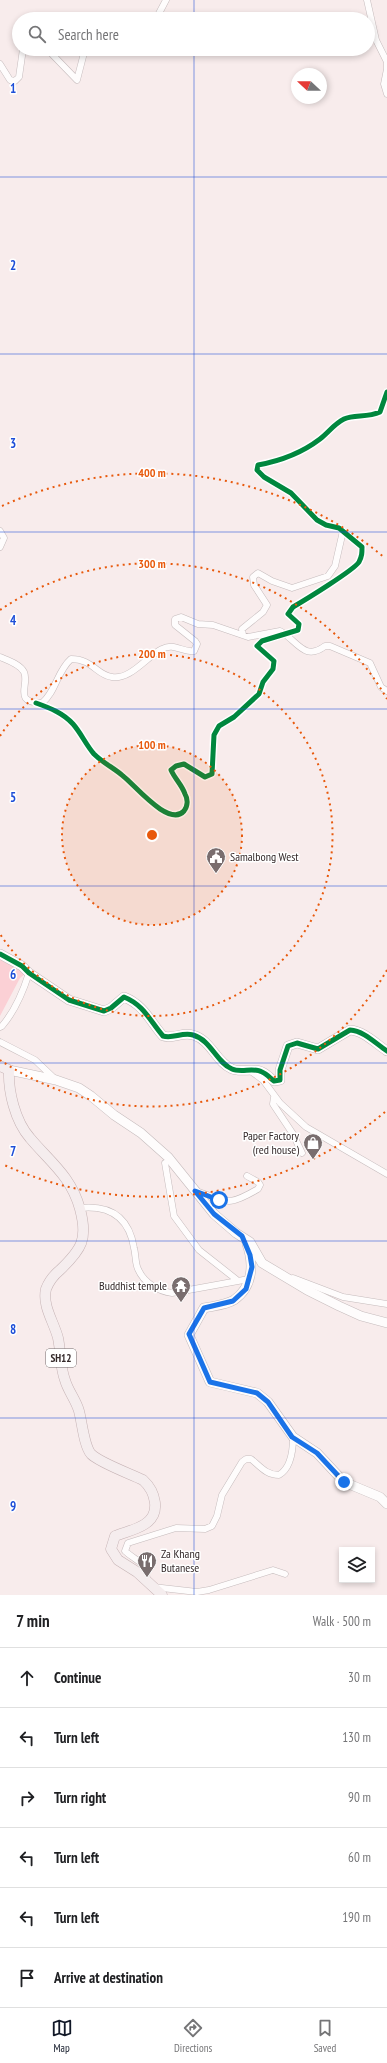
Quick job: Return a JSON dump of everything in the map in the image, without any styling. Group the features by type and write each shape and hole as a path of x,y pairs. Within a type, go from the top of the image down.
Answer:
{"main road":[{"name":"SH12","path":"4,1068 9,1089 24,1129 29,1138 64,1174 75,1193 84,1224 84,1237 81,1247 76,1255 48,1283 46,1291 46,1306 58,1339 65,1382 78,1408 88,1448 97,1458 143,1480 152,1491 156,1503 150,1519 136,1529 116,1536 111,1549 118,1560 137,1572 162,1595"}],"street":[{"path":"160,12 166,0"},
{"path":"367,0 370,12"},
{"path":"375,36 387,62 384,84 387,94"},
{"path":"0,64 10,80 15,81 19,77 23,56"},
{"path":"54,56 77,80 82,56"},
{"path":"0,657 18,666 23,671 25,677 23,693 30,701 61,714 73,724 95,754 109,767 122,775 146,799 170,814 178,815 184,811 188,804 185,793 171,770 176,766 184,764 205,777 212,774 214,735 219,726 234,717 247,706 258,694 263,682 273,669 274,661 257,646 262,640 298,630 300,624 288,614 293,607 358,563 362,556 362,547 343,531 317,520 291,493 264,477 257,470 258,465 270,463 305,449 322,438 336,423 346,418 371,416 380,412 387,392"},
{"path":"0,531 4,538 0,547"},
{"path":"243,635 242,629 263,612 267,605 254,585 254,577 258,573 272,581 292,588 328,576 335,566 343,531"},
{"path":"36,703 42,703 48,698 66,663 71,659 83,660 113,678 128,674 150,656 168,646 175,646 190,652 194,651 197,644 196,641 175,625 175,619 179,617 198,624 213,625 248,637 276,631 284,634 299,648 311,652 318,652 325,646 330,646 363,658 370,663 381,687 387,691"},
{"path":"0,954 22,966 29,973 69,1000 104,1011 111,1008 124,997 134,1001 149,1015 163,1036 168,1037 180,1033 194,1035 204,1042 223,1063 233,1069 262,1071 274,1081 280,1080 280,1070 288,1046 296,1043 318,1049 350,1030 356,1030 387,1051"},
{"path":"0,1027 12,1012 24,988 29,973"},
{"path":"0,1042 35,1060 56,1080"},
{"path":"4,1068 56,1080 79,1088 114,1115 141,1132 168,1157 214,1214 250,1242 262,1263 307,1290 355,1314 387,1323"},
{"path":"250,1071 262,1080 274,1097 312,1131 346,1149 387,1174"},
{"path":"274,1097 273,1104 293,1134 302,1153"},
{"path":"166,1163 174,1216 199,1250 237,1280"},
{"path":"195,1191 225,1202 234,1202 258,1190 260,1185 258,1182 247,1176"},
{"path":"80,1208 95,1206 103,1208 109,1210 120,1219 131,1236 138,1269 154,1288 160,1291 177,1292 248,1279"},
{"path":"242,1236 250,1255 252,1267 246,1289 233,1301 204,1308 189,1334 210,1382 257,1393 268,1402 292,1437 317,1453 344,1482 380,1497 387,1504"},
{"path":"275,1272 343,1297 387,1304"},
{"path":"285,1574 273,1570 209,1590 197,1592 150,1584 147,1571 143,1564 125,1551 128,1543 176,1528 205,1528 212,1526 217,1516 222,1496 242,1462 246,1459 251,1459 263,1470 273,1475 279,1475 287,1467 291,1456 292,1437"}],"shaded area":[{"path":"0,957 26,973 20,978 0,1016"}],"cycle path":[{"path":"36,703 56,711 69,720 94,754 120,773 161,810 170,814 178,815 184,811 187,805 187,798 171,770 176,766 184,764 205,777 212,774 214,735 219,726 234,717 259,694 263,682 273,669 274,661 257,646 262,641 298,630 299,624 288,614 293,607 329,585 355,566 359,562 362,553 362,547 339,528 326,525 317,520 291,493 264,477 257,470 258,465 275,461 299,452 320,439 337,423 344,419 380,412 387,392"},
{"path":"0,954 22,966 29,973 69,1000 104,1011 111,1008 124,997 131,1000 142,1009 163,1036 170,1037 185,1034 193,1035 204,1041 226,1066 236,1070 259,1071 274,1081 280,1080 280,1070 288,1046 297,1043 318,1049 350,1030 365,1035 387,1051"}],"place":[{"name":"Samalbong West","path":"216,874"},
{"name":"Paper Factory (red house)","path":"313,1160"},
{"name":"Buddhist temple","path":"181,1303"},
{"name":"Za Khang Butanese","path":"147,1578"}],"route":[{"path":"219,1200 195,1191 214,1214 236,1233 242,1236 250,1255 252,1267 246,1289 233,1301 204,1308 189,1334 210,1382 257,1393 268,1402 292,1437 317,1453 344,1482"}]}
